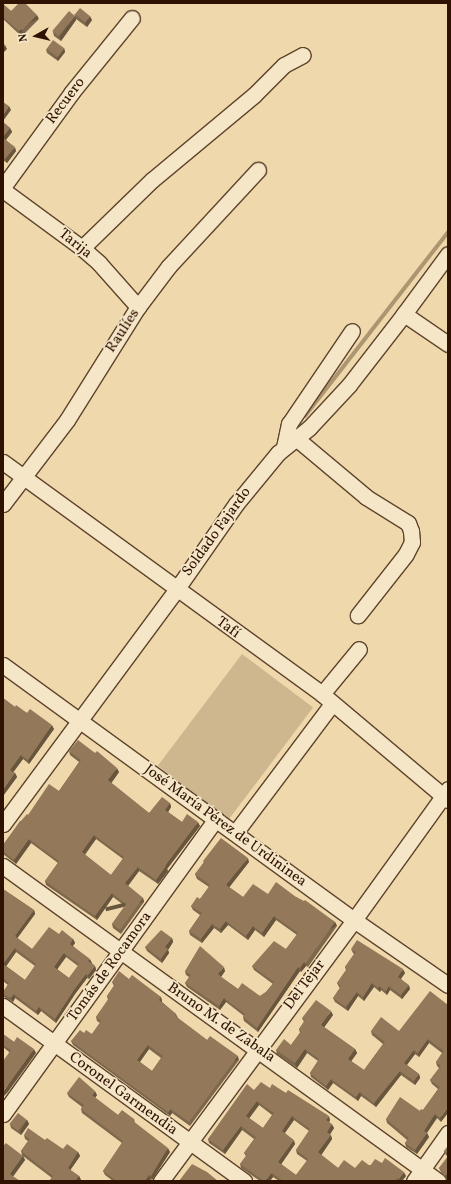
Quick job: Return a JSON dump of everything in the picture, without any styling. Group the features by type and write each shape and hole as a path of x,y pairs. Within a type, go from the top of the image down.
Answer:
{"street":[{"name":"Recuero","path":"3,188 72,92 132,18"},
{"path":"82,248 152,180 254,95 284,64 303,55"},
{"name":"Raulíes","path":"3,504 67,420 138,307 169,266 258,170"},
{"name":"Tarija","path":"3,188 82,248 99,263 138,307"},
{"name":"Soldado Fajardo","path":"3,824 176,590 236,504 284,447 297,439 309,428 349,385 448,254"},
{"path":"404,314 448,344"},
{"path":"284,447 288,424 352,331"},
{"path":"297,439 366,497 408,523 411,531 412,542 406,554 358,615"},
{"name":"Tafí","path":"3,462 327,699 446,795"},
{"path":"236,833 359,649"},
{"name":"José María Pérez de Urdininea","path":"3,664 354,920 448,985"},
{"name":"Del Tejar","path":"161,1181 446,795"},
{"name":"Tomás de Rocamora","path":"3,1114 122,952 216,819"},
{"name":"Bruno M. de Zabala","path":"3,866 258,1048 418,1175 438,1181"},
{"name":"Coronel Garmendia","path":"3,1006 244,1181"},
{"path":"418,1175 448,1133"}],"shaded area":[{"path":"242,654 313,708 229,819 158,766"}],"building":[{"path":"19,3 25,3 37,15 22,30 21,29 19,31 3,17 3,4 11,11"},
{"path":"80,8 90,16 85,22 75,14"},
{"path":"69,11 75,16 58,36 52,31"},
{"path":"53,40 64,48 58,57 47,49"},
{"path":"3,102 9,106 3,115"},
{"path":"3,122 10,128 3,137"},
{"path":"3,138 15,147 5,159 3,157"},
{"path":"3,698 15,707 16,705 27,713 30,709 52,725 28,760 21,755 10,770 15,773 3,790"},
{"path":"78,740 95,753 97,751 117,768 108,780 149,813 162,797 170,803 165,810 182,822 187,814 198,822 156,880 138,867 125,883 143,898 120,930 112,924 126,904 112,893 95,916 45,881 59,861 29,839 14,860 3,851 3,845 20,821 27,814 28,815 49,784 59,791 81,760 69,751","holes":["94,835 124,857 111,875 82,852"]},
{"path":"221,838 248,858 226,885 243,897 253,884 268,894 276,882 296,897 304,901 305,900 335,922 306,963 304,962 300,968 298,967 257,1028 243,1017 245,1014 224,998 219,1006 185,983 191,975 185,971 200,946 224,967 218,974 224,979 238,989 242,983 260,996 266,992 274,982 252,966 274,941 286,949 298,933 274,916 262,933 253,926 246,936 226,921 220,929 212,924 201,939 189,931 202,913 191,906 197,897 200,899 210,885 195,874"},
{"path":"3,889 34,910 15,936 32,949 49,927 59,934 62,930 73,939 70,944 90,959 88,961 95,966 88,975 86,974 55,1019 39,1007 36,1011 14,994 11,998 3,994 9,983 3,978","holes":["15,948 36,964 25,980 3,964","64,953 79,964 69,978 54,967"]},
{"path":"161,930 172,938 165,947 168,949 161,959 145,947"},
{"path":"357,940 403,969 398,977 409,985 401,995 389,986 386,991 379,986 378,988 372,983 363,997 357,992 346,1007 333,998 341,986 337,983 347,969 345,967 356,952 351,949"},
{"path":"119,971 129,979 132,975 161,997 159,1000 176,1014 175,1016 207,1040 210,1036 238,1056 189,1122 171,1109 168,1112 71,1041 80,1030 84,1033 86,1030 92,1034 101,1021 96,1017 109,998 107,996 115,984 112,982","holes":["148,1045 163,1056 152,1071 137,1060"]},
{"path":"430,991 448,1005 448,1107 440,1118 435,1114 424,1131 427,1133 415,1150 405,1143 409,1138 386,1119 400,1097 420,1111 421,1109 423,1110 440,1087 430,1080 441,1066 436,1062 444,1051 428,1039 418,1053 414,1050 404,1063 419,1074 414,1081 400,1071 374,1103 360,1092 356,1097 331,1079 326,1086 310,1073 319,1059 305,1049 295,1063 276,1050 284,1039 291,1045 301,1031 299,1029 305,1020 302,1018 316,1000 331,1011 321,1025 355,1049 348,1059 364,1070 385,1042 371,1031 381,1017 399,1031"},
{"path":"3,1034 14,1042 17,1037 34,1049 3,1092 3,1061 11,1050 3,1045"},
{"path":"79,1077 95,1091 92,1095 118,1115 122,1110 134,1119 133,1121 168,1148 151,1176 149,1175 145,1181 117,1181 103,1171 123,1141 81,1109 84,1105 67,1093"},
{"path":"261,1082 270,1088 272,1084 286,1093 288,1090 329,1116 326,1120 332,1124 327,1132 331,1135 318,1152 338,1168 344,1160 355,1168 362,1160 370,1166 375,1159 382,1163 385,1158 404,1172 399,1179 397,1178 395,1181 283,1181 272,1173 264,1181 240,1164 247,1155 244,1153 256,1137 241,1126 223,1150 208,1139 247,1084 254,1090","holes":["257,1101 274,1113 263,1128 246,1116","292,1116 310,1129 296,1150 308,1159 296,1175 278,1162 294,1140 282,1131"]},
{"path":"18,1113 27,1120 18,1131 9,1124"},
{"path":"28,1128 45,1140 47,1138 63,1149 67,1144 78,1152 68,1168 79,1176 75,1181 49,1181 53,1176 21,1151 30,1139 24,1135"},
{"path":"6,1143 23,1156 10,1174 20,1181 3,1181 3,1146"},
{"path":"448,1146 448,1154 444,1151"},
{"path":"448,1156 448,1175 447,1174 445,1176 439,1168"},
{"path":"192,1164 207,1172 218,1181 179,1181"}],"waterway":[{"path":"305,416 448,232"}]}
